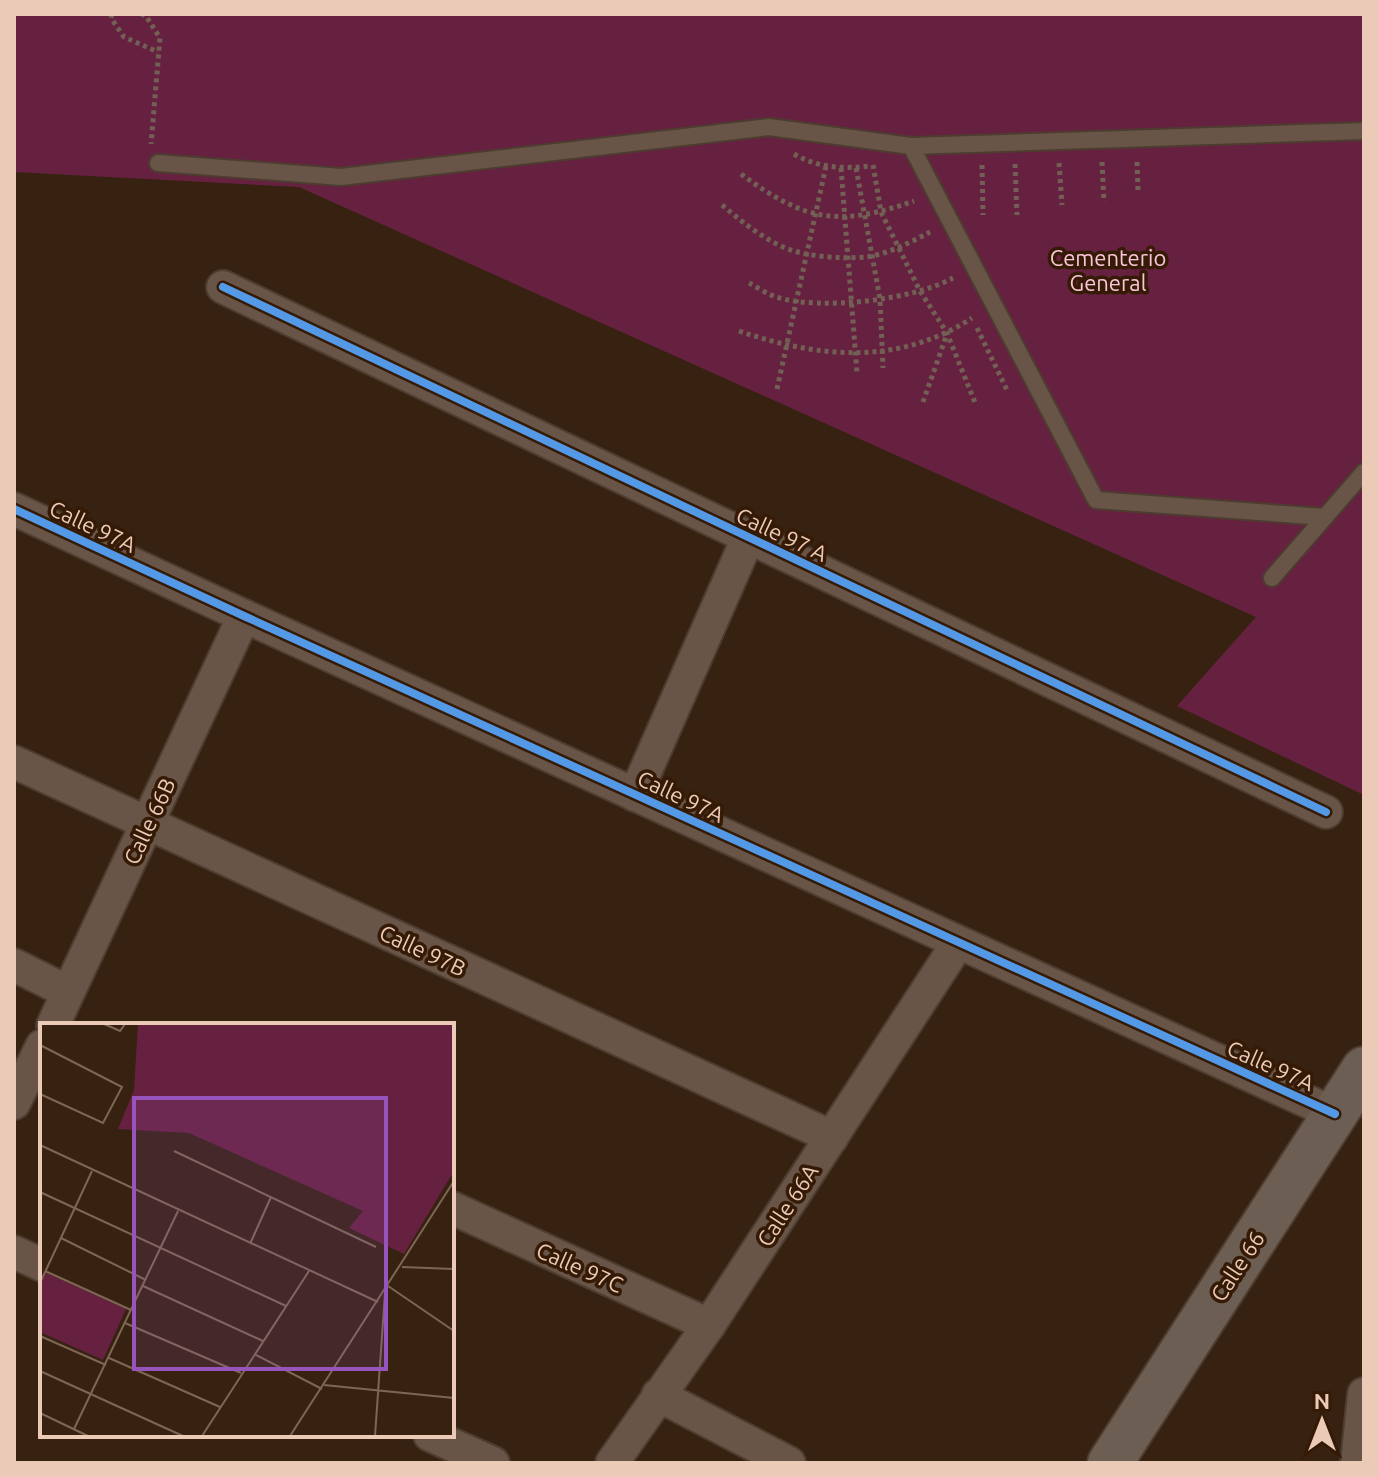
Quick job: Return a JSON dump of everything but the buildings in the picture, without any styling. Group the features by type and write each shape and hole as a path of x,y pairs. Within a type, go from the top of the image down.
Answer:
{"street":[{"name":"Calle 97 A","path":"223,287 1326,812"},
{"name":"Calle 97A","path":"14,509 1335,1114"},
{"path":"635,795 748,538"},
{"name":"Calle 66B","path":"54,1023 244,616"},
{"name":"Calle 97B","path":"14,762 832,1137"},
{"name":"Calle 66A","path":"612,1463 709,1325 958,943"},
{"path":"14,965 68,992"},
{"path":"14,1103 40,1050"},
{"name":"Calle 66","path":"1110,1463 1364,1069"},
{"name":"Calle 97C","path":"454,1209 709,1325"},
{"path":"14,1252 40,1264"},
{"path":"1357,1463 1364,1394"},
{"path":"658,1395 789,1463"},
{"path":"434,1437 493,1463"}],"lane":[{"path":"158,163 341,177 769,127 911,146 1364,131"},
{"path":"911,146 1096,500 1325,517"},
{"path":"1272,578 1364,472"}],"path":[{"path":"112,14 111,18 124,37 158,52"},
{"path":"141,14 146,16 160,38 151,146"},
{"path":"787,148 797,156 826,166 856,167 884,162"},
{"path":"1102,162 1104,202"},
{"path":"1137,162 1138,190"},
{"path":"1059,163 1062,205"},
{"path":"1015,164 1017,215"},
{"path":"873,165 881,212 920,291 947,333 976,405"},
{"path":"982,165 983,215"},
{"path":"777,389 826,166"},
{"path":"856,167 880,299 883,368"},
{"path":"841,168 857,373"},
{"path":"741,174 776,197 815,214 865,215 915,200"},
{"path":"909,187 920,211"},
{"path":"722,205 751,229 782,247 807,253 872,255 930,232"},
{"path":"925,221 936,243"},
{"path":"947,266 959,291"},
{"path":"749,283 776,297 852,302 937,287 953,278"},
{"path":"965,305 1007,390"},
{"path":"739,331 786,346 823,353 856,352 925,343 972,318"},
{"path":"923,402 947,333"}],"green space":[{"name":"Cementerio General","path":"14,14 1364,14 1364,795 1177,706 1256,617 299,187 14,172"}],"cycle path":[{"path":"223,287 1326,812"},
{"path":"14,509 1335,1114"}]}
